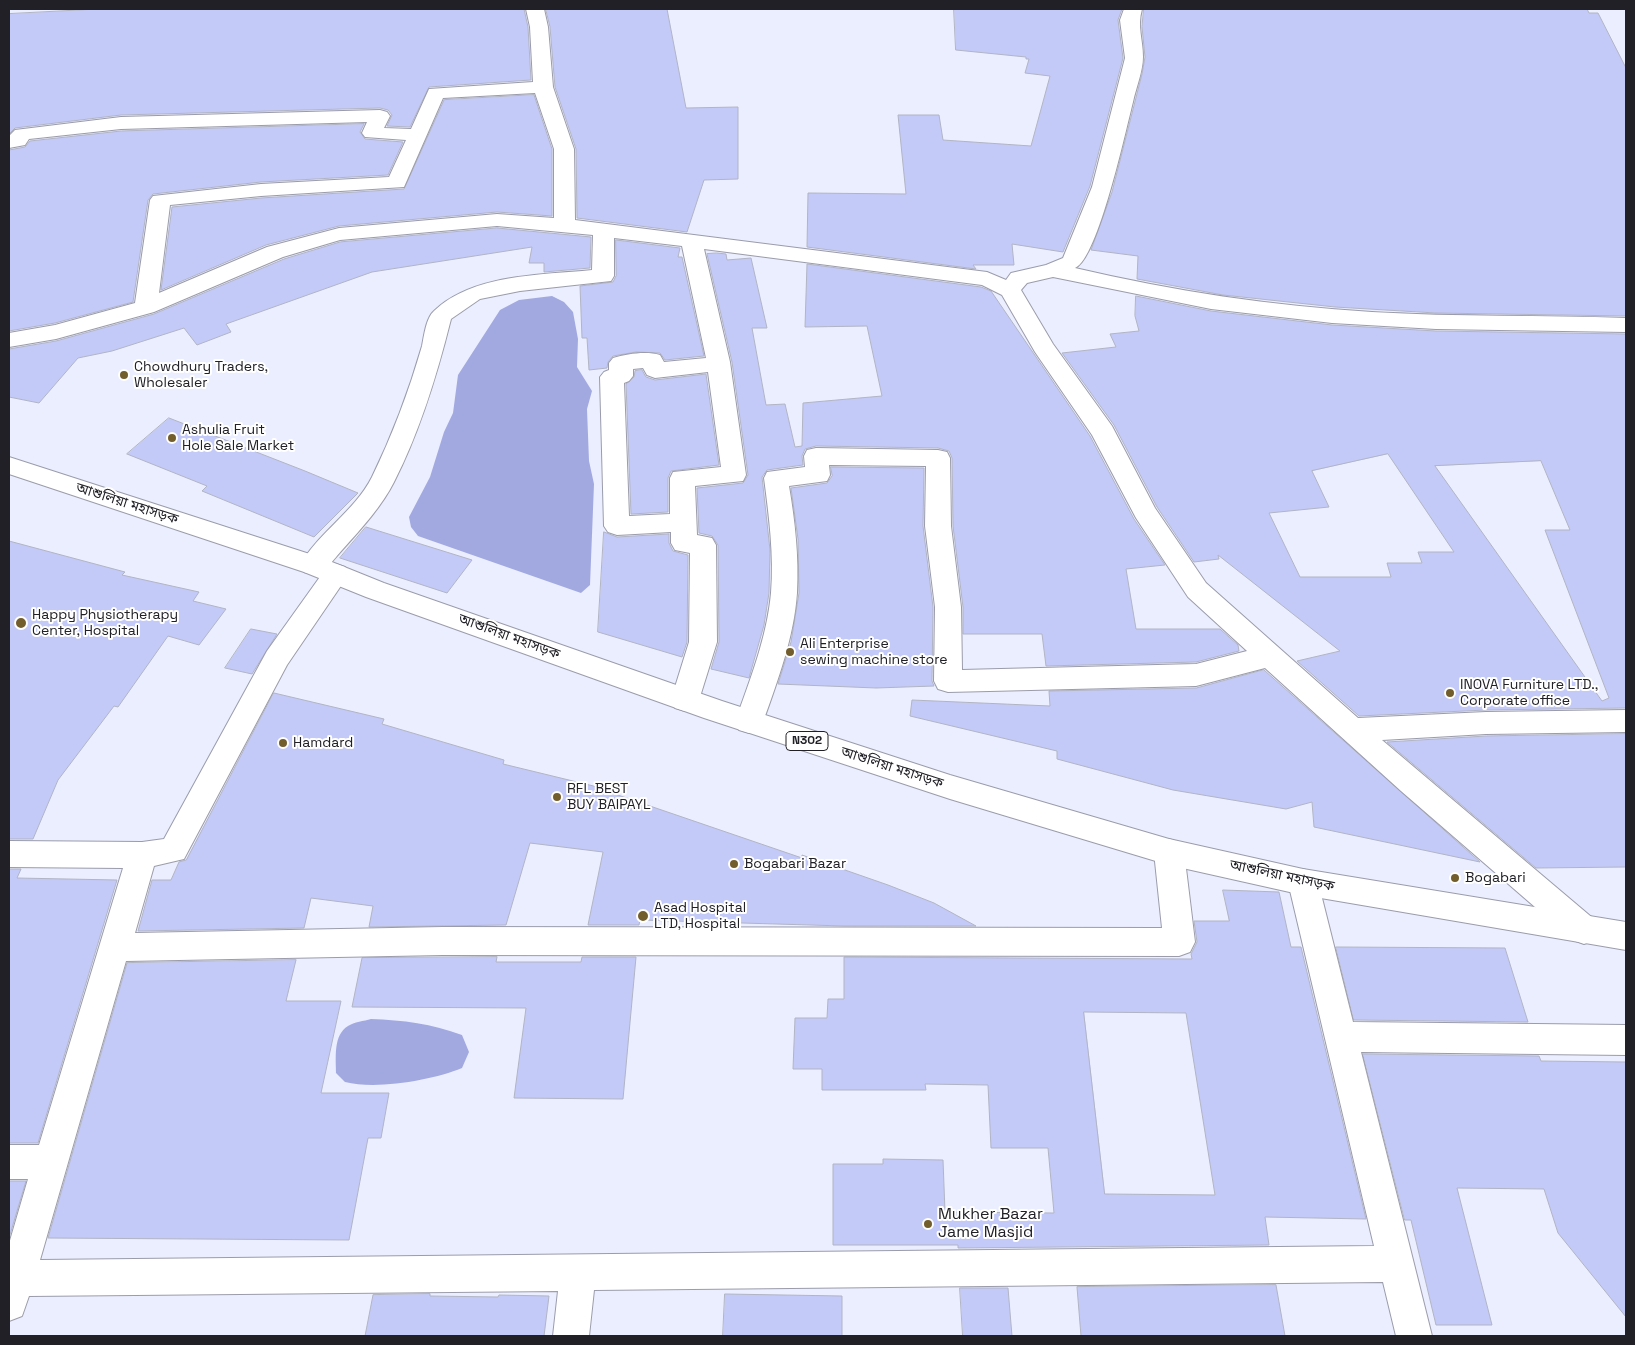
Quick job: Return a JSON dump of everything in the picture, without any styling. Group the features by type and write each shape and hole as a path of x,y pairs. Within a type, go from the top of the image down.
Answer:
{"main road":[{"path":"535,9 539,27 543,87 564,149 565,225"},
{"path":"1010,290 1018,278 1053,270 1072,262 1083,239 1102,187 1134,58 1129,20 1133,9"},
{"path":"146,307 160,200 261,190 397,183 436,93 543,87"},
{"path":"9,142 18,141 22,134 121,123 371,116 380,116 372,133 419,135"},
{"path":"9,340 56,332 146,307 275,252 339,234 497,220 565,225 987,279 1010,290 1043,347 1103,432 1145,512 1197,590 1352,730 1584,930"},
{"path":"9,854 142,855 172,850 348,526 382,482 424,380 441,316 473,294 520,284 603,276 604,231"},
{"path":"685,700 703,642 703,545 684,543 682,478 734,475 718,364 692,242"},
{"path":"1053,270 1137,290 1270,310 1370,319 1457,323 1626,325"},
{"path":"684,522 617,526 612,377 621,376 621,363 652,360 655,370 718,364"},
{"path":"748,722 772,655 784,593 780,512 776,478 818,476 816,456 938,458 938,526 948,607 948,681 1196,675 1270,656"},
{"name":"আশুলিয়া মহাসড়ক","path":"9,466 325,570 748,722 950,787 1169,852 1303,882 1626,936"},
{"path":"1352,730 1486,724 1626,721"},
{"path":"115,947 443,941 1179,942 1169,852"},
{"path":"142,855 13,1291 578,1272 1396,1264"},
{"path":"1303,882 1414,1336"},
{"path":"1341,1037 1626,1040"},
{"path":"9,1162 51,1162"},
{"path":"571,1336 578,1272"}],"water":[{"path":"552,296 564,302 573,312 578,339 577,367 592,391 587,409 589,461 594,484 590,585 581,593 418,536 411,527 409,517 430,477 444,432 453,413 458,375 500,310 519,300"},
{"path":"371,1019 417,1023 451,1031 462,1035 469,1052 462,1068 421,1080 373,1085 345,1082 336,1073 336,1047 340,1035 350,1025"}],"building":[{"path":"98,9 524,9 528,27 531,80 429,87 410,127 387,126 392,115 388,110 380,108 121,115 15,128 9,134 9,14"},
{"path":"546,9 667,9 686,108 738,107 738,179 704,180 687,232 577,218 576,149 555,87 550,27"},
{"path":"954,9 1122,9 1118,20 1123,58 1090,186 1063,252 1012,244 1014,265 973,265 976,269 807,247 808,193 906,194 898,115 939,115 943,140 1031,146 1050,76 1025,73 1029,59 1026,59 1026,57 956,50"},
{"path":"1144,9 1587,9 1589,13 1598,13 1626,68 1626,316 1436,313 1335,307 1223,295 1137,279 1138,256 1091,250 1112,192 1142,74 1145,57 1142,27"},
{"path":"534,95 552,149 552,216 497,212 339,226 266,245 161,290 172,207 261,198 404,189 444,100"},
{"path":"364,124 360,132 365,139 403,142 388,175 261,182 153,194 148,200 133,302 55,323 9,331 9,150 25,147 30,141 121,131"},
{"path":"497,228 591,237 590,268 544,272 544,263 529,263 532,247 372,272 226,324 231,332 197,345 184,328 112,351 78,358 39,403 9,397 9,349 56,341 154,314 284,259 340,242"},
{"path":"616,240 680,248 678,257 682,257 704,356 665,360 660,353 636,352 613,356 608,362 607,368 589,370 587,338 582,338 580,286 613,282 616,276"},
{"path":"707,254 726,254 727,260 751,258 767,328 752,328 766,405 785,404 795,447 802,446 803,403 882,396 867,326 805,327 807,264 981,287 991,291 1090,436 1134,519 1165,565 1126,569 1136,629 1220,629 1238,645 1239,651 1196,662 1046,666 1042,634 963,634 963,607 953,526 952,458 949,451 938,448 816,446 805,449 802,456 803,465 767,470 762,477 770,550 769,593 764,625 749,678 711,669 719,642 718,545 712,536 699,533 697,488 743,483 748,475 732,362"},
{"path":"1136,296 1211,311 1332,325 1436,331 1626,334 1626,708 1486,710 1359,716 1297,661 1340,651 1218,555 1219,559 1194,562 1157,507 1114,425 1062,353 1116,347 1110,334 1139,331 1135,316","holes":["1388,454 1454,552 1418,552 1422,563 1387,563 1391,577 1300,577 1269,513 1329,507 1312,471","1541,461 1570,530 1545,530 1609,698 1602,701 1435,466"]},
{"path":"642,370 646,377 655,380 706,374 719,465 671,471 668,478 668,512 631,514 626,384 634,377 635,371"},
{"path":"169,418 358,493 314,537 202,491 207,486 127,454"},
{"path":"831,467 924,468 923,526 933,607 932,681 934,686 876,688 778,684 791,642 799,593 798,539 791,488 827,483 832,476"},
{"path":"366,527 472,560 447,593 340,558"},
{"path":"604,532 617,537 669,534 669,543 673,551 688,555 687,642 682,657 598,632"},
{"path":"9,541 125,572 122,575 199,592 193,601 226,609 199,645 168,636 118,707 114,706 58,780 33,839 9,839"},
{"path":"251,629 277,634 252,674 225,668"},
{"path":"1264,670 1480,862 1314,827 1312,802 1286,809 1173,790 1057,759 1057,751 910,716 912,700 1050,706 1049,691 1196,688"},
{"path":"274,693 384,719 382,724 504,760 503,764 610,790 609,792 802,858 802,855 888,885 934,903 976,926 844,926 640,920 639,925 588,925 603,852 530,843 506,925 369,927 373,906 311,898 304,928 138,931 152,880 171,880 179,862 186,860"},
{"path":"1626,734 1626,867 1536,868 1387,742 1486,736"},
{"path":"9,869 21,869 17,878 117,880 38,1143 9,1143"},
{"path":"1223,890 1279,892 1291,947 1301,947 1366,1219 1265,1217 1269,1245 958,1248 958,1245 833,1245 833,1164 883,1164 883,1159 943,1160 945,1212 1054,1213 1048,1148 991,1148 988,1085 925,1084 926,1090 822,1090 822,1069 793,1069 795,1018 827,1018 828,999 844,999 844,957 1192,959 1191,954 1197,942 1194,921 1229,921","holes":["1084,1012 1186,1013 1215,1195 1105,1194"]},
{"path":"1336,947 1505,948 1528,1022 1354,1020"},
{"path":"497,957 496,962 581,962 582,957 636,957 623,1099 514,1098 526,1008 352,1007 362,958"},
{"path":"296,960 286,1001 341,1001 321,1093 389,1093 381,1138 368,1138 349,1240 48,1238 127,963"},
{"path":"1363,1054 1539,1056 1541,1061 1626,1062 1626,1317 1558,1233 1544,1189 1457,1188 1492,1325 1436,1325 1411,1220 1405,1220"},
{"path":"9,1181 26,1181 9,1238"},
{"path":"1276,1285 1285,1336 1081,1336 1077,1287"},
{"path":"960,1288 1008,1288 1012,1336 963,1336"},
{"path":"430,1294 430,1296 549,1296 544,1336 365,1336 373,1295"},
{"path":"725,1294 842,1296 842,1336 723,1336"}],"place":[{"name":"Chowdhury Traders, Wholesaler","path":"124,375"},
{"name":"Ashulia Fruit Hole Sale Market","path":"172,438"},
{"name":"Happy Physiotherapy Center, Hospital","path":"21,623"},
{"name":"Ali Enterprise sewing machine store","path":"790,652"},
{"name":"INOVA Furniture LTD., Corporate office","path":"1450,693"},
{"name":"Hamdard","path":"283,743"},
{"name":"RFL BEST BUY BAIPAYL","path":"557,797"},
{"name":"Bogabari Bazar","path":"734,864"},
{"name":"Bogabari","path":"1455,878"},
{"name":"Asad Hospital LTD, Hospital","path":"643,916"},
{"name":"Mukher Bazar Jame Masjid","path":"928,1224"}]}
